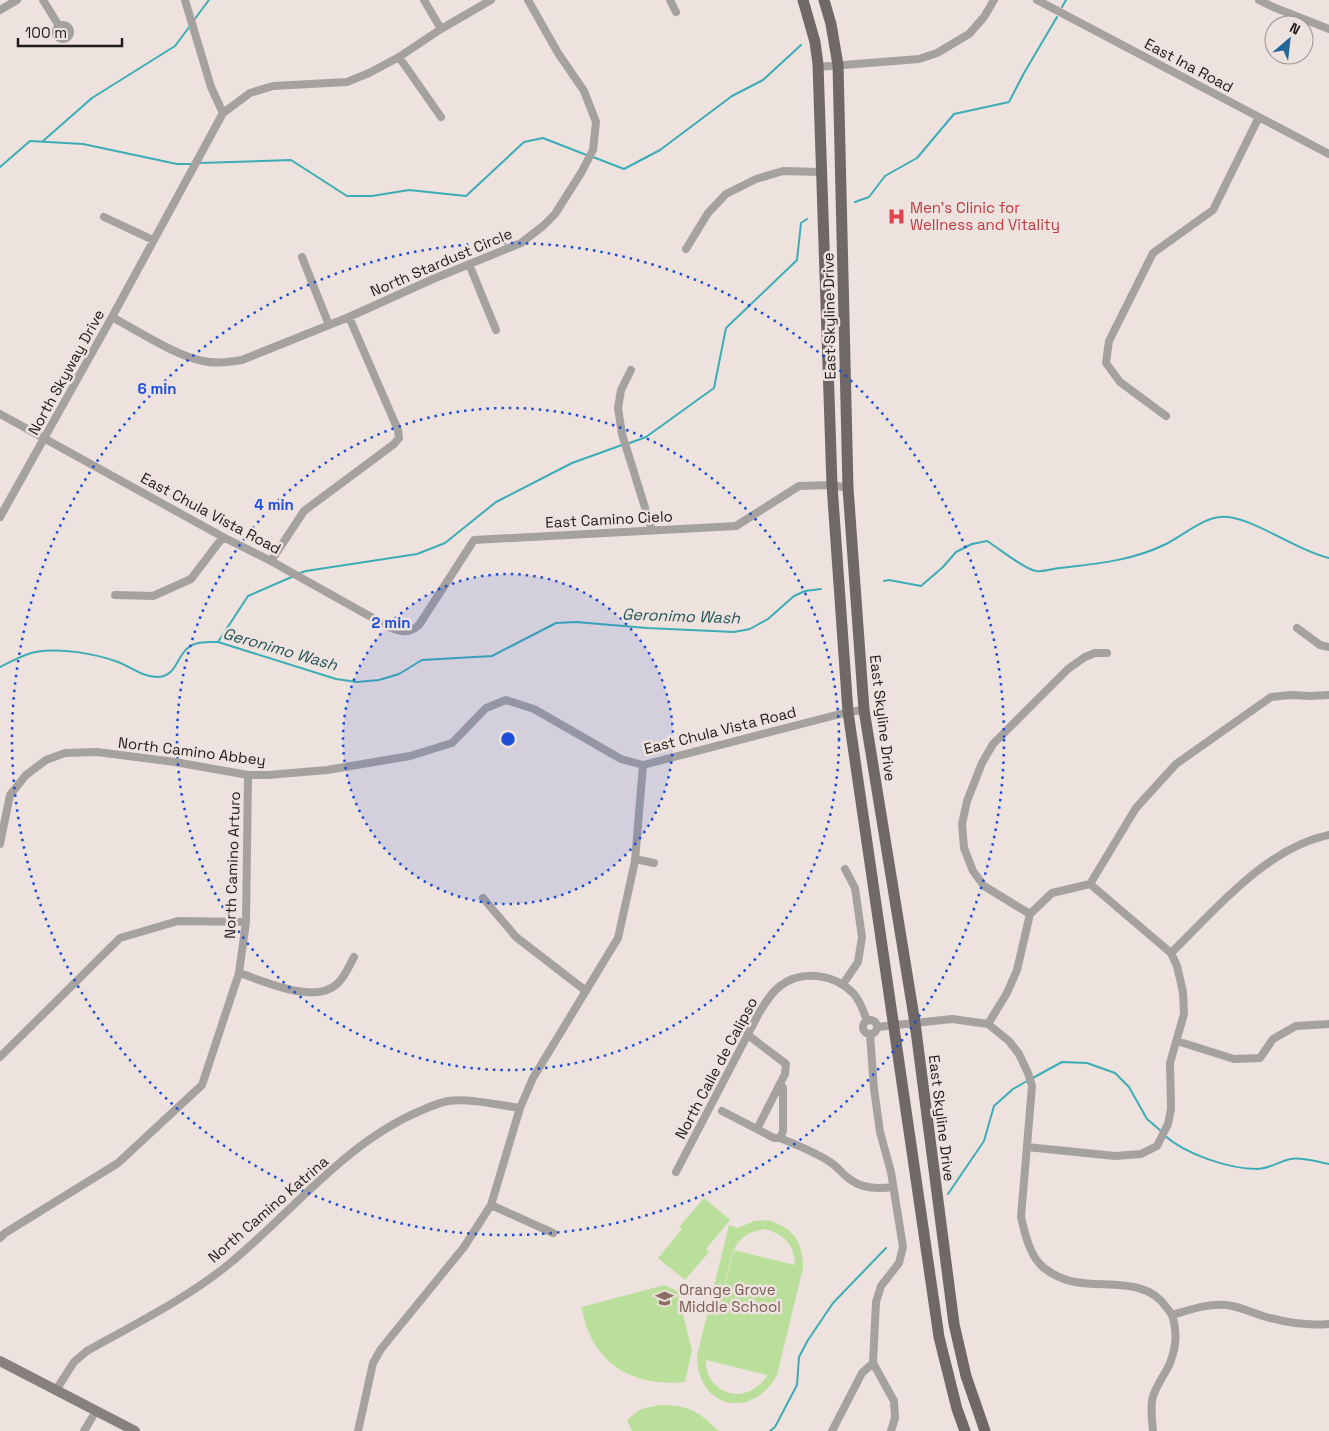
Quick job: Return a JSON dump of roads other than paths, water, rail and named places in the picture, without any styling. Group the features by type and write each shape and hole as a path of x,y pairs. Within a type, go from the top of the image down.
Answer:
{"main road":[{"name":"East Skyline Drive","path":"803,0 815,42 818,68 832,485 848,712 938,1336 965,1431"},
{"name":"East Skyline Drive","path":"824,0 831,24 838,65 848,488 864,710 915,1023 954,1324 966,1376 985,1431"},
{"path":"0,1361 135,1431"}],"street":[{"path":"0,10 17,0"},
{"path":"43,0 59,26"},
{"path":"185,0 211,87 222,113"},
{"path":"424,0 441,29"},
{"name":"North Skyway Drive","path":"0,517 112,318 222,113 250,93 273,86 347,82 399,57 441,29 491,0"},
{"name":"North Stardust Circle","path":"112,318 186,357 205,362 224,363 242,360 349,317 521,243 555,214 581,174 593,150 596,122 584,91 558,53 528,0"},
{"path":"670,0 676,12"},
{"path":"818,68 919,58 938,53 968,34 984,17 994,0"},
{"name":"East Ina Road","path":"1037,0 1329,154"},
{"path":"1259,0 1329,29"},
{"path":"399,57 441,117"},
{"path":"1166,416 1120,382 1106,363 1109,341 1154,253 1213,210 1259,117"},
{"path":"686,249 708,213 726,194 756,179 783,171 822,172"},
{"path":"104,217 153,240"},
{"path":"302,258 329,325"},
{"path":"469,264 496,330"},
{"path":"271,561 304,510 394,444 399,438 398,430 349,317"},
{"path":"631,370 621,390 618,408 622,434 652,530"},
{"name":"East Chula Vista Road","path":"0,414 398,631 410,632"},
{"name":"East Camino Cielo","path":"410,632 419,625 474,540 736,526 799,486 832,485 848,488"},
{"path":"116,594 153,596 190,579 223,537"},
{"path":"1296,628 1320,645 1329,647"},
{"path":"1030,914 984,886 973,871 964,848 962,824 967,801 982,763 993,744 1068,669 1085,656 1095,653 1107,653"},
{"path":"988,1024 1007,994 1017,970 1030,914 1052,893 1090,884 1136,808 1176,764 1271,697 1328,695"},
{"name":"East Chula Vista Road","path":"506,700 534,709 621,759 643,765 848,712 864,710"},
{"name":"North Camino Abbey","path":"0,844 10,795 26,775 46,760 65,753 107,753 176,762 248,775 327,770 410,756 452,743 486,708 506,700"},
{"path":"358,1431 373,1363 381,1349 464,1246 491,1205 520,1108 533,1078 618,938 635,859 643,765"},
{"name":"North Camino Arturo","path":"2,1232 118,1163 202,1085 240,973 246,922 248,775"},
{"path":"1171,953 1242,884 1275,859 1313,838 1329,835"},
{"path":"635,859 654,863"},
{"path":"845,869 855,888 862,937 858,962 843,984 854,995 867,1021"},
{"path":"1028,1147 1115,1156 1142,1154 1157,1146 1168,1124 1171,1109 1170,1063 1184,1014 1183,992 1176,966 1171,953 1090,884"},
{"path":"484,898 516,937 586,991"},
{"path":"0,1057 120,938 178,922 246,922"},
{"path":"240,973 301,992 322,992 340,982 354,957"},
{"name":"North Calle de Calipso","path":"676,1172 770,996 788,981 801,976 820,976 834,979 843,984"},
{"path":"870,1034 877,1027 952,1019 988,1024 1009,1041 1019,1054 1032,1086 1021,1217 1025,1236 1035,1256 1043,1268 1058,1277 1076,1282 1135,1287 1152,1293 1162,1301 1172,1315 1176,1332 1174,1348 1170,1363 1157,1386 1152,1401 1152,1431"},
{"path":"867,1021 874,1022 877,1027"},
{"path":"867,1021 863,1028 866,1033 870,1034"},
{"path":"1177,1041 1234,1059 1260,1058 1272,1039 1296,1026 1329,1024"},
{"path":"870,1034 874,1089 880,1132 891,1172 903,1247 899,1263 881,1286 877,1297 873,1363 894,1401 895,1418 890,1431"},
{"path":"748,1035 786,1064 785,1074 757,1129"},
{"path":"780,1084 784,1088 783,1131 780,1138"},
{"name":"North Camino Katrina","path":"56,1390 74,1362 87,1351 182,1298 229,1264 362,1144 397,1121 448,1101 460,1100 520,1108"},
{"path":"722,1111 774,1138 780,1138 819,1155 832,1163 851,1181 870,1188 893,1187"},
{"path":"491,1205 553,1233"},
{"path":"1172,1315 1198,1307 1223,1304 1239,1306 1263,1316 1282,1320 1319,1325 1329,1324"},
{"path":"832,1431 862,1373 873,1363"},
{"path":"84,1431 96,1411"}],"waterway":[{"path":"194,20 209,0"},
{"path":"1062,7 1066,0"},
{"path":"855,202 869,197 885,176 917,158 954,114 1009,102 1057,17"},
{"path":"43,141 92,98 175,46 190,26"},
{"path":"593,157 624,169 660,150 732,96 763,80 801,45"},
{"path":"199,163 291,160 347,196 372,196 409,190 466,196 524,142 543,138 589,156"},
{"path":"0,167 30,141 83,144 177,164 192,164"},
{"path":"627,444 646,437 714,388 726,328 797,260 801,223 807,219"},
{"path":"300,573 417,554 445,543 496,502 572,463 622,445"},
{"name":"Geronimo Wash","path":"884,581 889,580 921,586 943,567 956,552 972,544 987,541 1018,562 1036,571 1113,561 1153,550 1200,524 1220,517 1245,521 1302,548 1329,558"},
{"path":"218,642 248,596 294,576"},
{"name":"Geronimo Wash","path":"0,667 35,652 67,651 108,659 142,674 157,677 169,674 185,651 192,645 203,642 218,642 336,679 357,682 379,680 399,674 422,660 492,656 556,623 576,622 647,628 734,632 750,629 768,619 794,596 805,591 821,589"},
{"path":"1031,1079 1062,1062 1087,1063 1115,1073 1129,1087 1147,1119 1161,1131"},
{"path":"948,1194 984,1141 994,1106 1013,1089 1027,1081"},
{"path":"1164,1135 1195,1154 1234,1166 1261,1169 1295,1159 1329,1164"},
{"path":"770,1431 775,1427 797,1385 799,1357 808,1340 833,1303 886,1248"}],"place":[{"name":"Men's Clinic for Wellness and Vitality","path":"896,216"},
{"name":"Orange Grove Middle School","path":"665,1298"}]}
